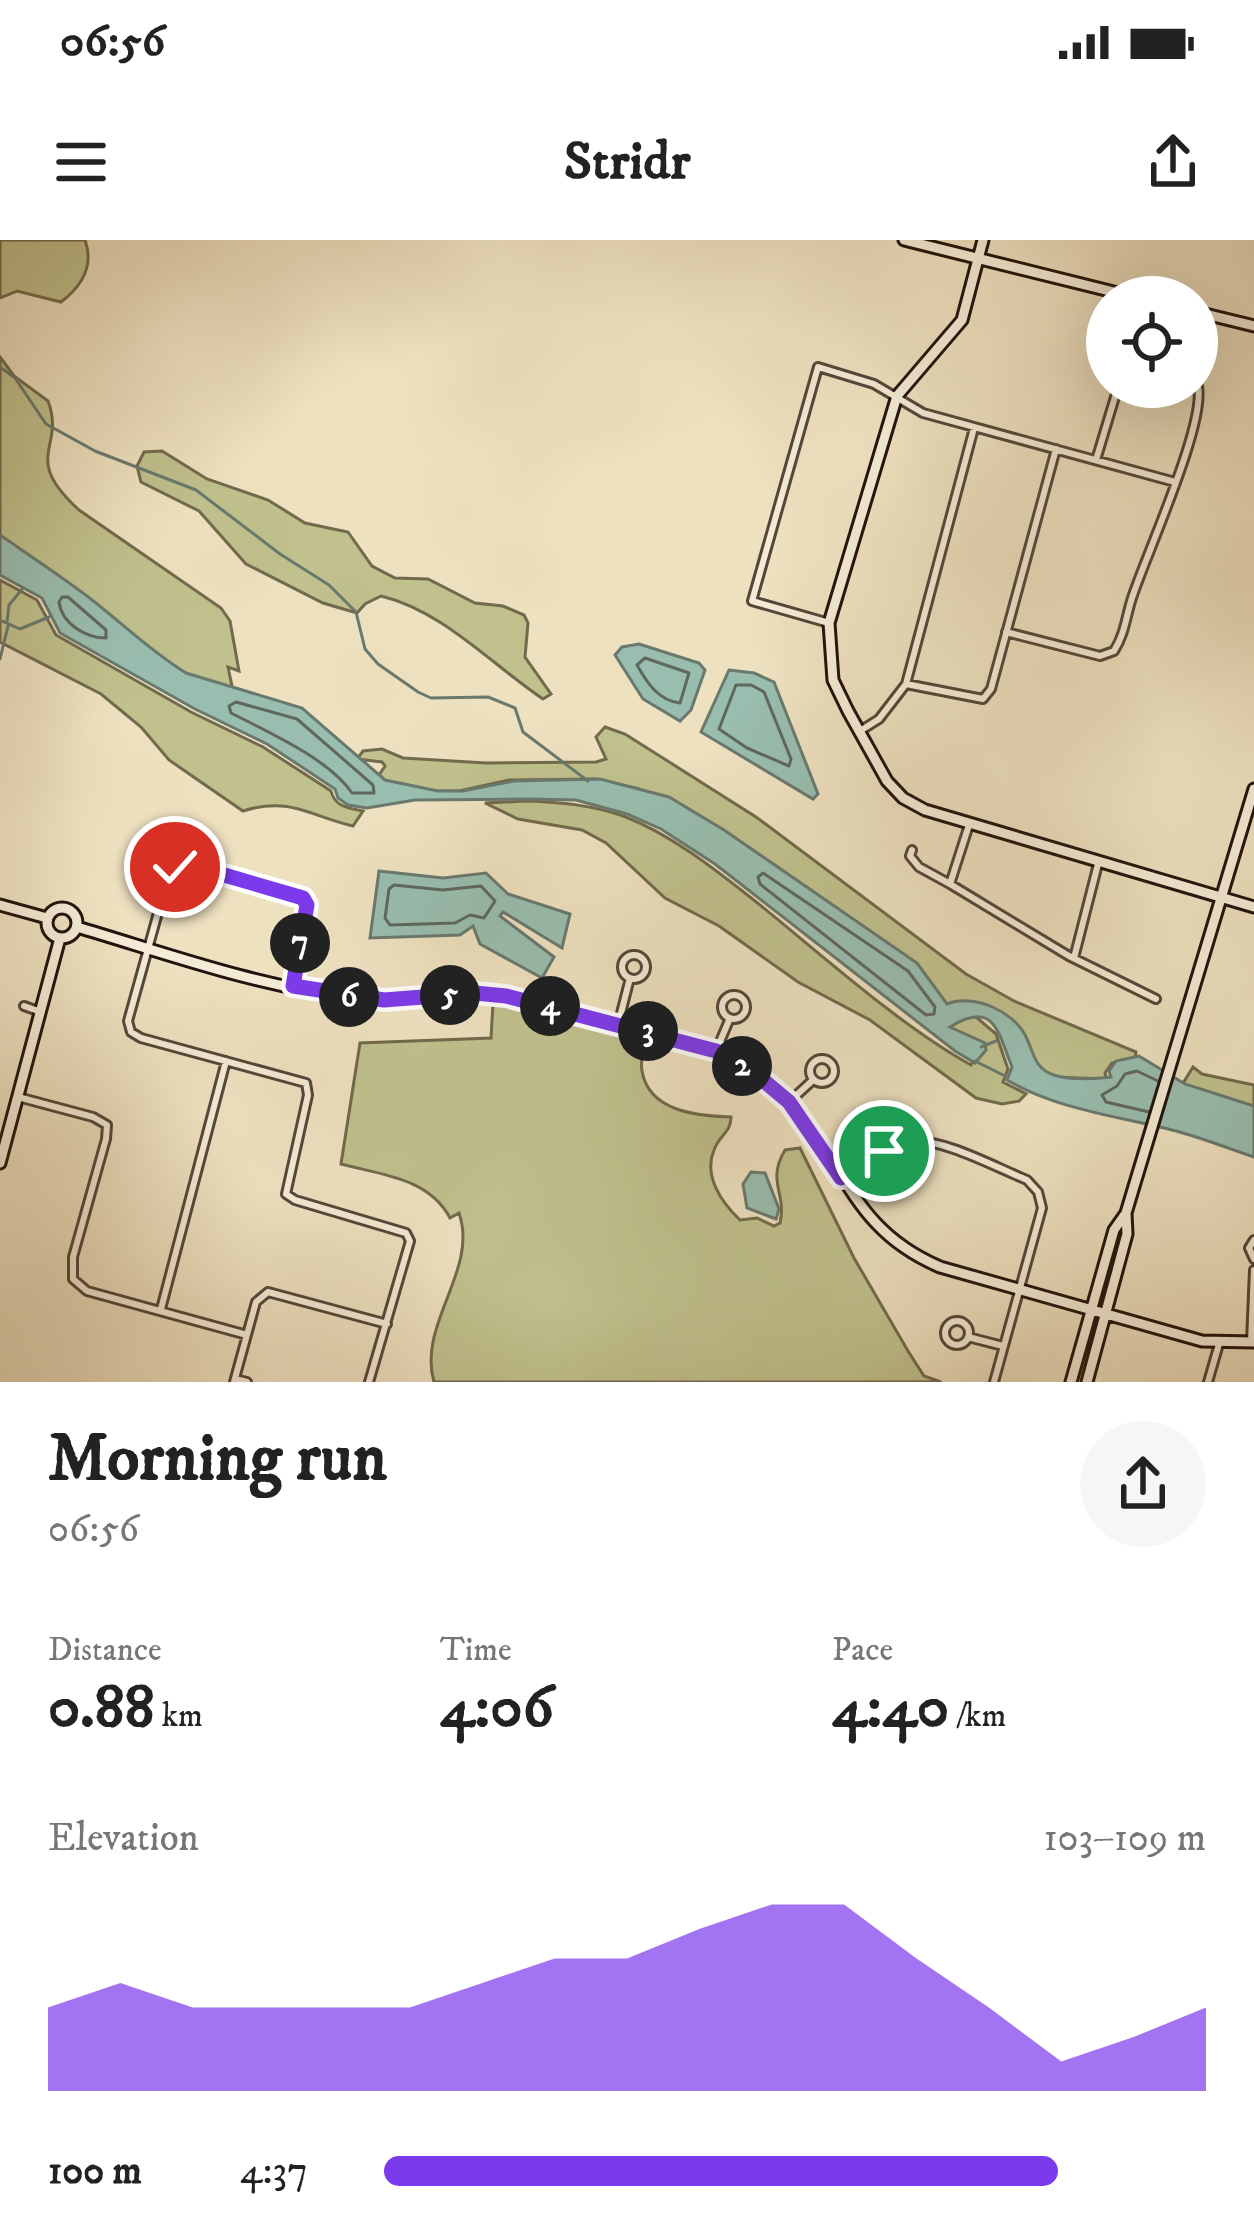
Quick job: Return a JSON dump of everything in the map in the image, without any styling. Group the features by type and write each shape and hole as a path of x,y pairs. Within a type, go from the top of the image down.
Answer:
{"street":[{"path":"904,240 1086,285"},
{"path":"983,240 962,320 897,395 829,623 832,680 887,782 925,810 1254,907"},
{"path":"1218,317 1254,326"},
{"path":"829,623 752,601 818,367 874,384 923,413 1175,482"},
{"path":"1096,460 1112,408"},
{"path":"1006,632 1100,656 1114,651 1197,408"},
{"path":"860,731 879,719 905,684 974,428"},
{"path":"905,684 983,699 991,689 1056,449"},
{"path":"1087,1382 1127,1234 1126,1214 1254,789"},
{"path":"950,884 969,825"},
{"path":"175,867 170,851 178,842 192,848 190,865"},
{"path":"912,850 910,856 919,867 1074,958 1156,999"},
{"path":"1074,958 1098,864"},
{"path":"293,986 307,905 303,898 190,865 175,867 169,873 128,1021 131,1032 306,1083 308,1095 286,1194 406,1233 410,1240 369,1382"},
{"path":"0,905 47,918"},
{"path":"57,908 68,908 75,914 77,927 70,936 59,938 49,932 47,918 57,908"},
{"path":"77,927 293,986 384,1000 475,993 506,996 716,1051 757,1075 789,1102 865,1214 911,1255 940,1267 1219,1344 1253,1342 1254,1270"},
{"path":"0,1163 59,938"},
{"path":"618,1023 630,978"},
{"path":"24,1006 41,1012"},
{"path":"716,1051 730,1018"},
{"path":"160,1309 226,1061"},
{"path":"789,1102 814,1079"},
{"path":"18,1097 106,1124 106,1139 73,1257 73,1279 87,1291 248,1335"},
{"path":"841,1178 884,1151 907,1142 929,1141 1027,1180 1038,1192 1042,1208 994,1382"},
{"path":"1071,1382 1114,1230 1126,1214"},
{"path":"1254,1240 1249,1248 1254,1259"},
{"path":"247,1382 234,1380 256,1302 268,1292 387,1324"},
{"path":"968,1336 1003,1346"},
{"path":"1208,1382 1219,1344"}],"green space":[{"path":"0,240 85,240 84,274 61,302 17,291 0,298"},
{"path":"0,357 14,376 48,401 52,431 48,464 61,492 79,510 221,608 230,621 239,671 228,667 233,691 183,674 0,538"},
{"path":"162,451 207,479 268,500 305,523 348,532 372,566 395,578 428,579 475,603 503,606 524,615 528,623 525,657 551,694 543,699 446,626 404,603 381,596 357,613 323,603 246,564 199,511 141,482 137,466 144,452"},
{"path":"0,580 37,600 56,635 263,747 331,791 339,804 363,811 353,826 287,807 243,811 169,760 141,727 101,694 0,642"},
{"path":"605,727 625,734 756,817 966,974 1014,1001 1136,1052 1135,1058 1112,1063 1105,1073 1107,1079 1050,1077 1033,1065 1023,1037 962,1001 944,1006 639,789 595,779 509,780 459,791 434,791 383,781 379,775 385,766 382,762 357,759 363,751 382,749 403,758 596,762 606,759 596,737"},
{"path":"526,801 614,813 675,842 886,1008 971,1065 974,1060 945,1029 965,1017 976,1017 996,1034 1008,1069 1003,1082 1026,1094 1019,1101 1002,1104 976,1098 870,1020 798,982 719,926 665,898 606,843 582,830 518,819 485,803"},
{"path":"493,1003 642,1042 642,1071 654,1095 690,1113 731,1117 714,1150 711,1170 721,1197 740,1220 780,1223 777,1171 785,1150 800,1148 854,1258 908,1351 924,1376 941,1382 434,1382 434,1339 461,1255 459,1213 450,1218 430,1194 403,1180 341,1164 360,1043 491,1038"},
{"path":"1193,1067 1202,1074 1254,1085 1254,1107 1182,1085"}],"water":[{"path":"0,535 186,673 302,708 385,780 463,791 514,781 600,779 669,797 917,963 947,1004 969,1001 1004,1013 1022,1029 1036,1060 1048,1072 1060,1077 1111,1077 1109,1071 1116,1061 1139,1056 1185,1084 1254,1106 1254,1157 1026,1090 1007,1080 1012,1067 998,1032 985,1018 965,1019 950,1027 985,1043 986,1050 975,1063 715,864 661,829 627,814 576,800 348,805 335,789 267,744 60,633 42,598 0,575"},
{"path":"639,644 699,663 705,670 691,710 680,721 643,699 615,655 622,647"},
{"path":"729,670 774,682 818,794 813,799 701,732"},
{"path":"379,871 443,878 486,873 508,894 570,914 562,948 503,912 500,916 554,957 542,978 480,944 473,926 460,935 370,938"},
{"path":"751,1172 765,1173 779,1209 776,1219 747,1208 743,1184"}],"waterway":[{"path":"0,367 15,378 46,424 95,451 196,490 329,585 356,612 365,649 378,664 431,698 488,697 515,708 523,732 588,781"},
{"path":"7,622 9,605 23,588"},
{"path":"0,620 20,629 49,617"},
{"path":"0,659 8,626"},
{"path":"981,1047 996,1041"},
{"path":"975,1061 1005,1076"}],"route":[{"path":"175,867 190,865 303,898 307,905 293,986 384,1000 475,993 506,996 618,1023 716,1051 757,1075 789,1102 841,1178 884,1151"}]}
